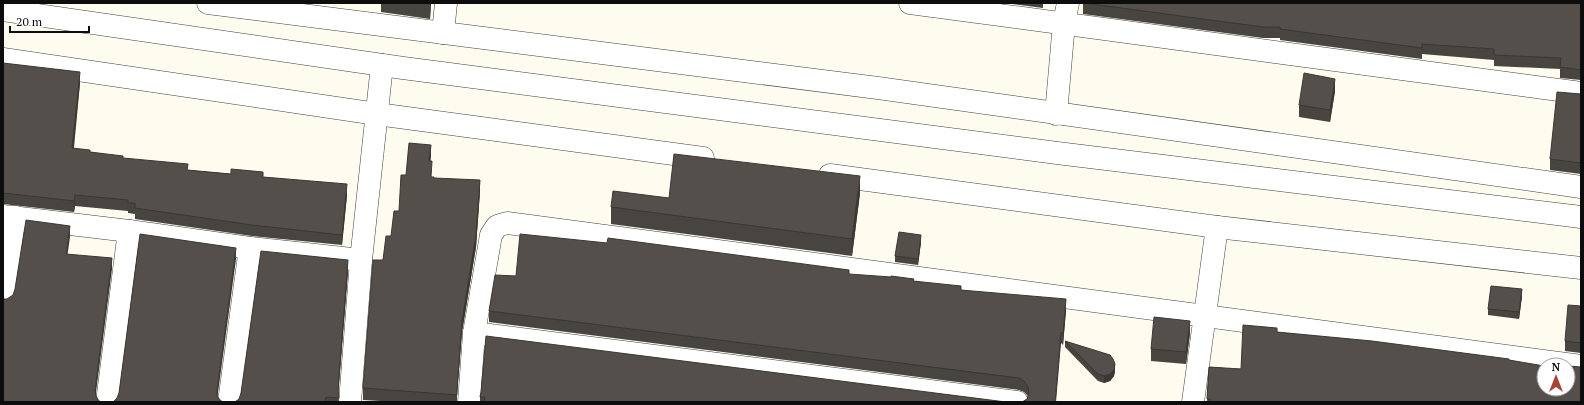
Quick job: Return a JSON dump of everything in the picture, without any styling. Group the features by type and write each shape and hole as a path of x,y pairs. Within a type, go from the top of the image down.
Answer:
{"street":[{"path":"208,3 725,68 1581,187"},
{"path":"443,33 446,3"},
{"path":"910,3 1066,13 1581,93"},
{"path":"3,10 382,65 1064,154 1581,217"},
{"path":"1056,114 1066,13"},
{"path":"3,59 377,114 722,161"},
{"path":"350,402 361,260 382,65"},
{"path":"809,172 1217,227 1581,268"},
{"path":"3,298 9,216 250,248 361,260"},
{"path":"469,402 474,333 491,235 497,226 508,223 1581,366"},
{"path":"1194,402 1217,227"},
{"path":"107,402 129,231"},
{"path":"229,402 250,248"},
{"path":"474,333 1017,402"}],"building":[{"path":"1084,3 1581,3 1581,70 1560,67 1561,58 1494,55 1494,49 1422,44 1422,48 1280,29 1280,27 1263,27"},
{"path":"3,63 80,72 72,148 123,156 123,158 188,164 187,170 231,174 231,169 263,172 263,177 347,184 342,235 252,225 135,208 135,203 128,203 128,200 75,195 74,201 3,193"},
{"path":"1304,73 1335,79 1330,110 1299,105"},
{"path":"1557,92 1581,94 1581,163 1550,159"},
{"path":"409,143 431,145 429,161 432,161 431,177 480,180 476,235 462,321 457,395 363,388 373,260 383,260 386,236 391,236 394,211 399,211 401,175 406,175"},
{"path":"674,154 860,176 852,239 611,207 613,191 669,198"},
{"path":"26,220 70,226 66,254 112,258 95,390 96,396 99,401 102,402 3,402 3,299 7,299 13,295 15,289"},
{"path":"899,232 921,235 918,259 895,256"},
{"path":"140,234 236,248 217,390 217,396 224,402 113,402 119,393"},
{"path":"520,234 607,243 608,238 849,270 849,274 891,276 914,279 913,281 961,286 961,290 1066,299 1063,334 1061,332 1055,402 1022,402 1027,399 1029,393 1028,386 1019,378 489,311 495,275 516,276"},
{"path":"261,251 348,260 338,390 339,398 326,397 325,402 235,402 239,399 241,393"},
{"path":"1491,286 1522,289 1519,312 1488,309"},
{"path":"1568,305 1581,306 1581,343 1565,341"},
{"path":"1154,317 1190,321 1186,352 1151,349"},
{"path":"1243,325 1277,328 1277,332 1372,341 1509,359 1536,365 1536,397 1576,397 1576,367 1581,367 1581,402 1210,402 1210,399 1207,399 1209,367 1241,369"},
{"path":"486,336 1006,402 484,402 485,397 480,397"},
{"path":"1065,341 1110,355 1115,364 1114,370 1110,374 1104,376 1098,374"}]}
